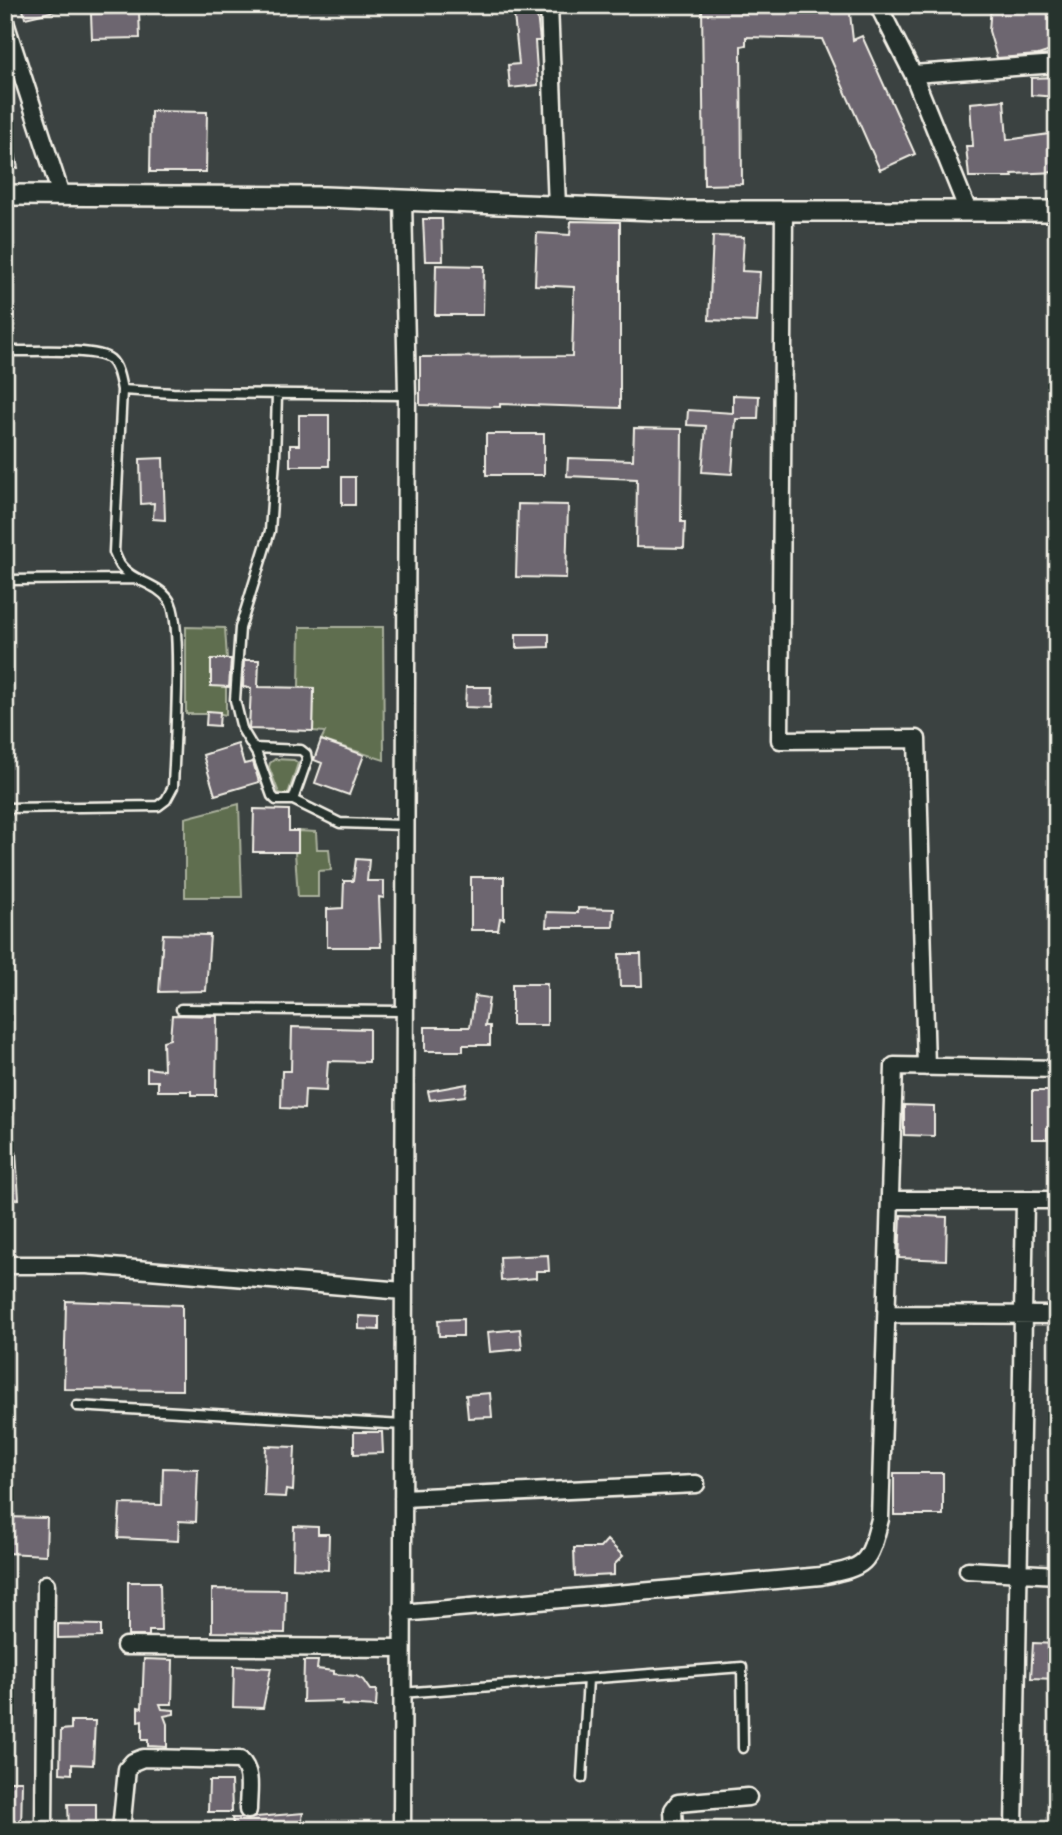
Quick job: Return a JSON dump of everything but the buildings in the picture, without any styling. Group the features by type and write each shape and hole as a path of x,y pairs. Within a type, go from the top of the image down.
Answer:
{"street":[{"path":"549,5 557,207"},
{"path":"878,5 913,74 968,211"},
{"path":"5,22 61,195"},
{"path":"913,74 1057,64"},
{"path":"5,195 403,199 557,207 784,212 1057,211"},
{"path":"402,1830 407,395 403,199"},
{"path":"784,212 780,740 917,739 926,1067"},
{"path":"402,1613 821,1576 855,1568 866,1560 874,1545 880,1519 894,1066 1057,1069"},
{"path":"890,1200 1057,1200"},
{"path":"1014,1830 1025,1200"},
{"path":"5,1265 87,1265 403,1291"},
{"path":"887,1314 1057,1315"},
{"path":"402,1498 696,1484"},
{"path":"968,1570 1057,1575"},
{"path":"44,1830 46,1584"},
{"path":"125,1646 401,1648"},
{"path":"121,1830 124,1778 133,1762 144,1758 240,1760 249,1775 248,1810"},
{"path":"674,1830 673,1810 678,1802 748,1797"}],"lane":[{"path":"5,351 98,352 112,360 122,390 114,552 121,567 138,579 154,585 170,600 176,615 173,788 166,800 158,806 146,808 5,808"},
{"path":"122,390 277,395 407,395"},
{"path":"277,395 270,531 240,628 235,700 242,729 254,748 272,796 276,800 293,800 340,823 405,825"},
{"path":"5,580 138,579"},
{"path":"254,748 301,750 306,754 307,760 293,800"},
{"path":"181,1009 404,1011"},
{"path":"77,1406 403,1425"},
{"path":"401,1693 742,1667 743,1748"},
{"path":"582,1778 588,1679"}],"green space":[{"path":"186,627 225,628 227,659 211,686 226,686 226,715 207,711 207,714 186,714"},
{"path":"300,627 383,627 384,760 321,740 325,732 313,731 314,688 299,687"},
{"path":"275,759 294,760 298,763 286,795 279,793 269,767"},
{"path":"239,804 242,897 185,897 185,818"},
{"path":"298,831 316,832 317,849 329,849 331,870 318,871 318,897 298,897 295,852 298,852"}]}
